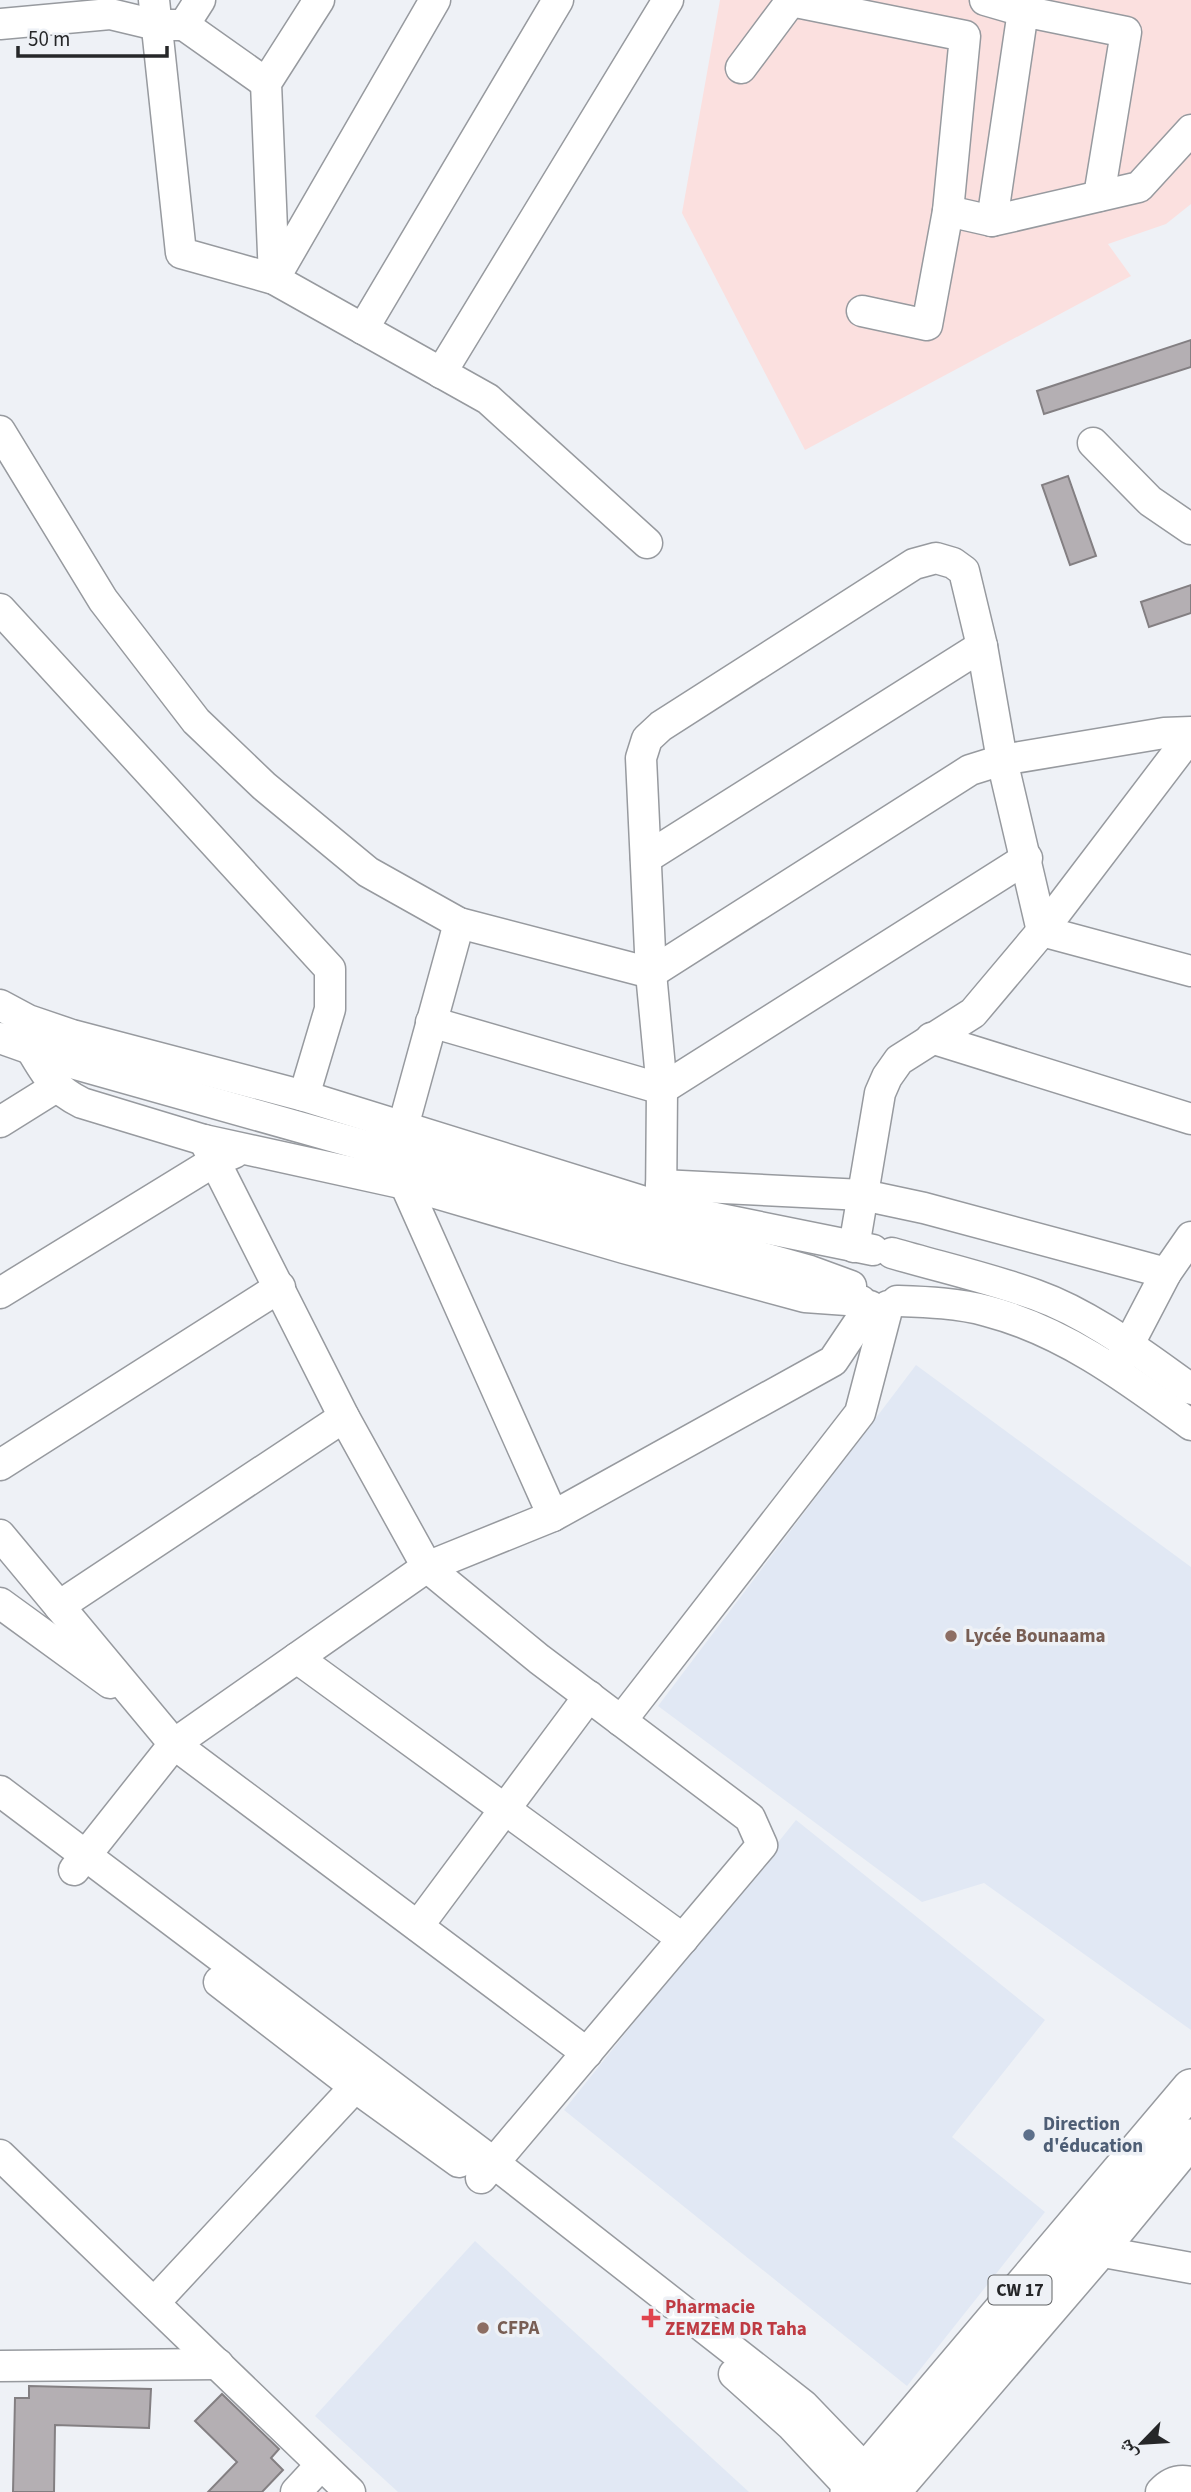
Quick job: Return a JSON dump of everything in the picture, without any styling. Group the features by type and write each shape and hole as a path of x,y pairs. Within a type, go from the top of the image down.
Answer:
{"main road":[{"name":"CW 17","path":"867,2488 1191,2088"},
{"name":"CW 17","path":"867,2488 1098,2250 1191,2138"}],"street":[{"path":"274,279 265,83 319,0"},
{"path":"274,279 435,0"},
{"path":"363,329 558,0"},
{"path":"441,373 668,0"},
{"path":"985,0 1025,6 1126,32 1099,196"},
{"path":"741,68 791,1 847,6 965,36 948,211 927,326 862,311"},
{"path":"992,221 1025,6"},
{"path":"0,24 110,14 173,12 265,83"},
{"path":"173,12 181,253 274,279 488,399 647,543"},
{"path":"948,211 992,221 1139,187 1191,130"},
{"path":"0,431 103,600 196,721 264,786 368,872 459,923 651,973 970,769 1002,760 1164,733 1191,733"},
{"path":"1093,443 1150,501 1191,529"},
{"path":"658,1207 662,1089 651,973 641,758 648,739 661,726 914,564 936,558 953,563 964,571 982,646 1002,760 1027,858 1042,932"},
{"path":"0,609 330,969 330,1009 304,1096"},
{"path":"646,858 982,646"},
{"path":"873,1250 863,1195 880,1093 887,1077 899,1060 974,1013 1042,932 1191,733"},
{"path":"431,1022 662,1089 1027,858"},
{"path":"396,1156 402,1125 459,923"},
{"path":"1042,932 1191,971"},
{"path":"0,1004 28,1020 72,1035 304,1096 658,1207 810,1270 873,1300 903,1294 907,1275 905,1266 873,1250"},
{"path":"0,1038 76,1064 396,1156 873,1250 1037,1295 1082,1317 1191,1425"},
{"path":"931,1038 1191,1119"},
{"path":"31,1049 56,1087 82,1103 210,1151 244,1149 405,1184 805,1297 940,1303 985,1310 1122,1358 1191,1389"},
{"path":"0,1122 56,1087"},
{"path":"210,1151 344,1417 427,1567 621,1721 750,1818 762,1845 488,2171"},
{"path":"0,1293 210,1151"},
{"path":"405,1184 465,1313 553,1516"},
{"path":"658,1207 863,1195 924,1208 1166,1273"},
{"path":"1122,1358 1166,1273 1191,1237"},
{"path":"873,1250 857,1259 849,1276 873,1300"},
{"path":"0,1465 280,1287"},
{"path":"80,1863 174,1744 427,1567 553,1516 833,1361 873,1300"},
{"path":"621,1721 860,1413 873,1300"},
{"path":"59,1606 344,1417"},
{"path":"0,1535 174,1744 587,2053"},
{"path":"0,1603 146,1710"},
{"path":"297,1658 683,1939"},
{"path":"418,1926 589,1696"},
{"path":"0,1791 80,1863 355,2087 488,2171"},
{"path":"0,1813 80,1863 803,2405 867,2488"},
{"path":"154,2303 355,2087"},
{"path":"0,2155 350,2492"},
{"path":"1098,2250 1191,2268"},
{"path":"0,2366 218,2364"},
{"path":"296,2492 321,2465"},
{"path":"1161,2492 1177,2481 1191,2482"}],"shaded area":[{"path":"720,0 1191,0 1191,204 1166,224 1108,244 1131,276 805,450 682,213"},
{"name":"Lycée Bounaama","path":"916,1365 1191,1567 1191,2030 984,1883 922,1902 658,1706"},
{"path":"796,1820 1045,2020 952,2137 1045,2212 907,2386 564,2110"},
{"name":"CFPA","path":"475,2241 749,2492 398,2492 315,2416"}],"building":[{"path":"1191,340 1191,367 1044,414 1037,391"},
{"path":"1068,476 1096,556 1070,565 1042,485"},
{"path":"1191,585 1191,613 1149,627 1141,602"},
{"path":"29,2386 151,2389 149,2428 55,2425 54,2492 13,2492 15,2398 29,2398"},
{"path":"222,2394 279,2449 271,2458 283,2470 262,2492 208,2492 237,2462 195,2421"}],"place":[{"name":"Lycée Bounaama","path":"951,1636"},
{"name":"Direction d'éducation","path":"1029,2135"},
{"name":"Pharmacie ZEMZEM DR Taha","path":"651,2318"},
{"name":"CFPA","path":"483,2328"}]}
